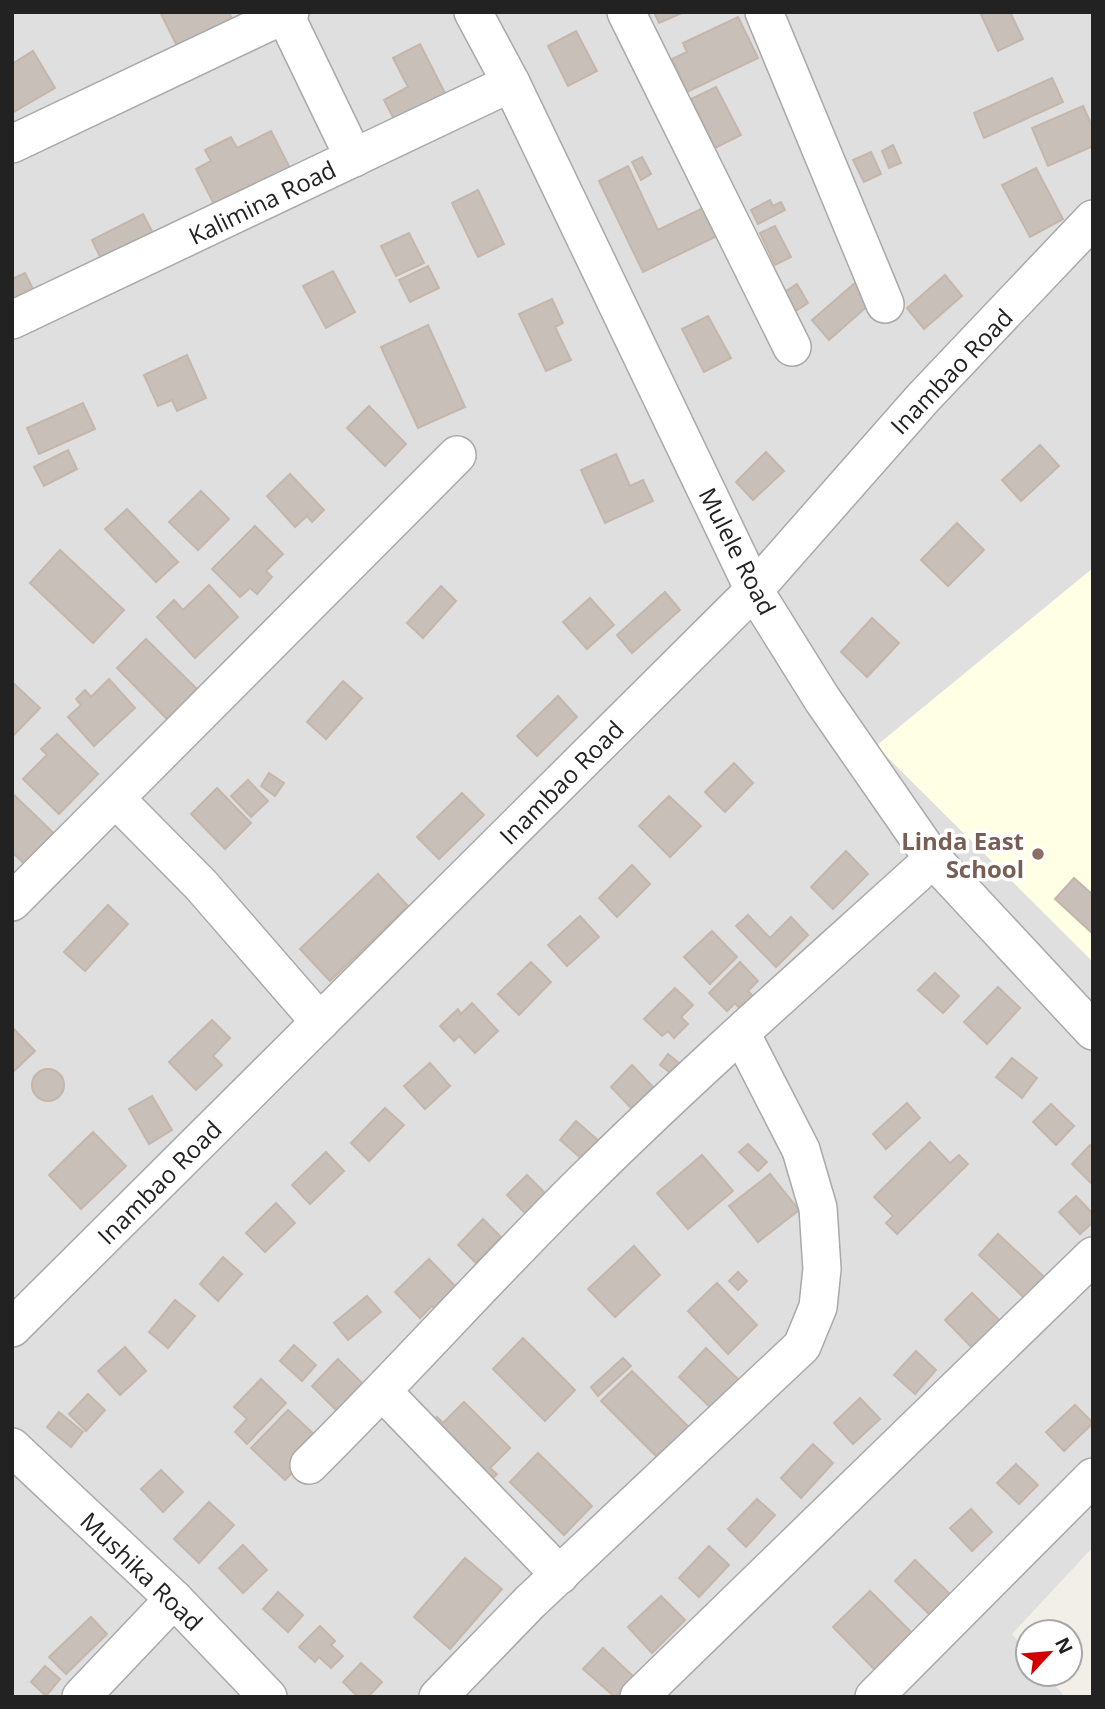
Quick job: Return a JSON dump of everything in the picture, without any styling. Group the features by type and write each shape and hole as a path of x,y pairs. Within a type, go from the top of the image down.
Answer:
{"street":[{"name":"Mulele Road","path":"473,12 511,83 754,590 871,773 933,859 1093,1031"},
{"path":"625,12 792,348"},
{"path":"764,12 885,304"},
{"path":"12,144 288,13 354,158"},
{"name":"Kalimina Road","path":"12,320 511,83"},
{"name":"Inambao Road","path":"12,1328 754,590 923,398 1093,219"},
{"path":"12,902 457,455"},
{"path":"116,799 201,885 320,1022"},
{"path":"309,1465 383,1392 583,1182 741,1033 933,859"},
{"path":"438,1697 560,1575 802,1346 818,1307 822,1269 818,1208 801,1150 741,1033"},
{"path":"639,1697 1093,1256"},
{"path":"383,1392 560,1575"},
{"name":"Mushika Road","path":"12,1447 174,1599 268,1697"},
{"path":"874,1697 1093,1477"},
{"path":"81,1697 174,1599"}],"shaded area":[{"path":"12,12 1093,12 1093,1547 1027,1618 1014,1618 1012,1634 1014,1688 1058,1688 1065,1697 12,1697"},
{"name":"Linda East School","path":"1093,568 1093,962 876,746"}],"building":[{"path":"160,12 229,12 232,19 177,46"},
{"path":"654,12 684,12 659,23"},
{"path":"980,12 1010,12 1023,39 998,51"},
{"path":"738,17 758,58 687,92 672,59 687,52 683,43"},
{"path":"576,31 597,71 568,86 548,46"},
{"path":"420,44 446,95 395,121 384,100 408,87 393,58"},
{"path":"33,51 55,88 12,113 12,64"},
{"path":"1052,78 1063,102 984,138 974,113"},
{"path":"716,87 741,135 715,148 691,99"},
{"path":"1083,106 1093,128 1093,146 1048,166 1032,128"},
{"path":"271,131 291,170 216,208 196,169 211,161 205,150 231,137 237,148"},
{"path":"893,145 901,163 889,168 882,151"},
{"path":"871,152 881,174 864,182 853,160"},
{"path":"642,157 651,174 641,180 632,162"},
{"path":"628,166 658,230 705,207 719,235 643,272 599,181"},
{"path":"1036,168 1063,219 1030,237 1002,185"},
{"path":"478,190 504,244 478,257 452,203"},
{"path":"770,200 773,206 781,202 785,210 758,224 751,210"},
{"path":"143,214 154,235 102,261 92,240"},
{"path":"775,226 791,257 775,265 760,233"},
{"path":"409,233 424,263 396,276 381,246"},
{"path":"428,266 439,288 410,302 399,280"},
{"path":"333,271 355,312 326,328 303,286"},
{"path":"25,273 36,295 12,307 12,279"},
{"path":"945,275 962,296 924,329 907,308"},
{"path":"855,283 871,303 829,340 812,320"},
{"path":"797,284 808,303 794,312 783,293"},
{"path":"552,299 563,323 555,327 571,360 546,371 519,314"},
{"path":"708,316 731,358 704,372 682,329"},
{"path":"428,325 465,407 418,428 381,347"},
{"path":"187,355 206,398 177,411 172,400 158,406 144,375"},
{"path":"83,403 95,429 39,454 27,428"},
{"path":"369,406 406,444 385,466 347,428"},
{"path":"1040,445 1059,466 1021,501 1002,480"},
{"path":"68,450 77,469 44,486 34,467"},
{"path":"766,452 784,471 753,500 736,482"},
{"path":"616,454 630,486 643,480 653,501 605,523 581,470"},
{"path":"290,474 324,510 312,522 307,516 295,527 267,496"},
{"path":"201,491 229,519 198,550 169,522"},
{"path":"127,509 178,562 156,582 105,529"},
{"path":"957,523 984,550 948,586 921,560"},
{"path":"255,526 283,554 266,571 272,577 257,594 250,588 240,597 212,569"},
{"path":"60,550 124,610 93,643 30,583"},
{"path":"209,585 238,617 195,658 157,617 174,600 183,610"},
{"path":"441,586 456,601 423,638 407,623"},
{"path":"665,592 680,610 632,653 617,635"},
{"path":"590,598 614,625 587,649 563,622"},
{"path":"872,618 899,643 867,677 841,652"},
{"path":"146,639 199,691 169,721 117,668"},
{"path":"109,679 135,708 94,746 68,717 81,705 76,699 85,690 91,697"},
{"path":"343,681 362,698 326,739 307,722"},
{"path":"12,682 40,708 12,737"},
{"path":"558,696 577,717 537,756 517,736"},
{"path":"57,734 98,774 59,814 23,779 47,755 41,749"},
{"path":"734,763 753,783 725,812 705,792"},
{"path":"269,773 284,783 275,796 261,786"},
{"path":"248,780 268,801 251,817 231,796"},
{"path":"217,788 251,823 225,849 191,814"},
{"path":"462,793 484,815 439,859 417,837"},
{"path":"13,794 65,844 35,874 12,852"},
{"path":"669,796 701,826 670,857 639,826"},
{"path":"846,851 868,874 833,909 811,887"},
{"path":"632,865 650,884 617,917 599,898"},
{"path":"378,874 408,906 330,981 300,949"},
{"path":"1074,878 1093,895 1093,934 1055,899"},
{"path":"108,905 128,924 85,971 64,952"},
{"path":"748,915 770,938 791,917 808,935 776,967 736,926"},
{"path":"580,916 599,937 567,966 548,945"},
{"path":"712,931 737,957 710,984 684,957"},
{"path":"531,962 551,982 519,1015 498,994"},
{"path":"740,962 758,981 748,991 754,997 741,1010 735,1003 727,1011 709,993"},
{"path":"935,973 959,996 943,1013 918,990"},
{"path":"998,987 1020,1008 987,1044 964,1022"},
{"path":"675,988 693,1005 681,1017 688,1024 674,1038 668,1031 662,1036 644,1019"},
{"path":"472,1003 498,1031 475,1053 459,1036 454,1041 440,1026 458,1009 461,1014"},
{"path":"212,1020 230,1038 213,1056 222,1065 196,1090 169,1062"},
{"path":"12,1027 35,1051 12,1073"},
{"path":"668,1054 680,1064 672,1074 660,1065"},
{"path":"1012,1058 1037,1078 1022,1098 996,1077"},
{"path":"430,1063 450,1086 425,1109 404,1086"},
{"path":"632,1065 653,1087 644,1096 649,1102 637,1114 611,1087"},
{"path":"48,1069 59,1074 64,1085 59,1096 48,1101 37,1096 32,1085 37,1074"},
{"path":"152,1096 172,1130 149,1144 129,1109"},
{"path":"907,1103 920,1118 886,1149 873,1134"},
{"path":"1051,1104 1074,1126 1056,1145 1033,1122"},
{"path":"385,1108 404,1125 369,1161 351,1143"},
{"path":"576,1121 598,1140 582,1159 560,1140"},
{"path":"93,1132 126,1166 81,1209 49,1175"},
{"path":"930,1142 950,1163 959,1155 968,1164 897,1234 886,1223 893,1216 874,1197"},
{"path":"748,1144 767,1162 758,1171 739,1152"},
{"path":"1090,1145 1093,1148 1093,1185 1072,1164"},
{"path":"326,1152 344,1171 310,1204 292,1185"},
{"path":"702,1155 733,1191 688,1229 657,1193"},
{"path":"770,1174 799,1210 758,1242 729,1206"},
{"path":"527,1175 548,1196 528,1216 507,1195"},
{"path":"1076,1196 1093,1214 1093,1222 1080,1234 1059,1212"},
{"path":"276,1203 295,1223 265,1252 246,1233"},
{"path":"483,1219 501,1237 476,1263 458,1245"},
{"path":"998,1234 1055,1287 1035,1308 979,1255"},
{"path":"634,1246 660,1275 615,1317 588,1289"},
{"path":"223,1257 242,1274 218,1301 200,1284"},
{"path":"429,1259 460,1291 438,1312 432,1306 420,1318 395,1292"},
{"path":"738,1272 747,1281 738,1290 729,1281"},
{"path":"717,1283 757,1325 728,1354 688,1311"},
{"path":"972,1293 1009,1330 982,1358 945,1320"},
{"path":"367,1296 381,1312 348,1340 334,1323"},
{"path":"175,1300 195,1316 168,1348 149,1332"},
{"path":"523,1338 575,1390 545,1421 493,1369"},
{"path":"294,1345 316,1365 302,1381 280,1361"},
{"path":"125,1347 146,1371 120,1395 98,1371"},
{"path":"706,1348 744,1385 717,1414 679,1377"},
{"path":"916,1351 936,1370 915,1394 894,1375"},
{"path":"623,1358 631,1366 598,1396 591,1387"},
{"path":"338,1359 367,1388 341,1415 312,1386"},
{"path":"632,1371 697,1435 666,1466 601,1401"},
{"path":"261,1379 286,1403 247,1444 235,1432 247,1419 234,1407"},
{"path":"88,1394 105,1410 86,1431 69,1414"},
{"path":"860,1398 880,1419 853,1444 834,1423"},
{"path":"464,1402 510,1448 490,1468 497,1474 486,1485 429,1425 437,1417 443,1423"},
{"path":"1075,1405 1093,1423 1064,1451 1046,1432"},
{"path":"288,1410 317,1437 300,1465 285,1480 251,1448"},
{"path":"59,1412 83,1432 71,1447 47,1427"},
{"path":"813,1444 833,1463 801,1498 781,1478"},
{"path":"538,1453 592,1506 564,1535 510,1482"},
{"path":"1016,1464 1038,1485 1019,1504 997,1483"},
{"path":"161,1470 183,1492 163,1512 141,1489"},
{"path":"757,1499 775,1515 746,1547 728,1529"},
{"path":"209,1502 234,1525 199,1563 174,1539"},
{"path":"971,1509 992,1532 972,1551 950,1528"},
{"path":"243,1545 267,1570 243,1593 219,1568"},
{"path":"709,1546 729,1565 699,1597 679,1578"},
{"path":"465,1558 502,1589 450,1649 414,1617"},
{"path":"915,1560 953,1597 933,1618 895,1581"},
{"path":"870,1591 914,1635 877,1672 833,1627"},
{"path":"278,1592 303,1615 288,1632 263,1609"},
{"path":"661,1596 685,1620 652,1653 628,1627"},
{"path":"91,1617 107,1634 66,1674 49,1657"},
{"path":"320,1626 335,1641 331,1645 343,1656 331,1668 319,1657 315,1662 299,1647"},
{"path":"603,1648 634,1677 615,1697 583,1669"},
{"path":"361,1663 382,1682 368,1697 358,1697 343,1682"},
{"path":"45,1666 60,1679 46,1696 31,1682"}],"place":[{"name":"Linda East School","path":"1038,854"}]}
